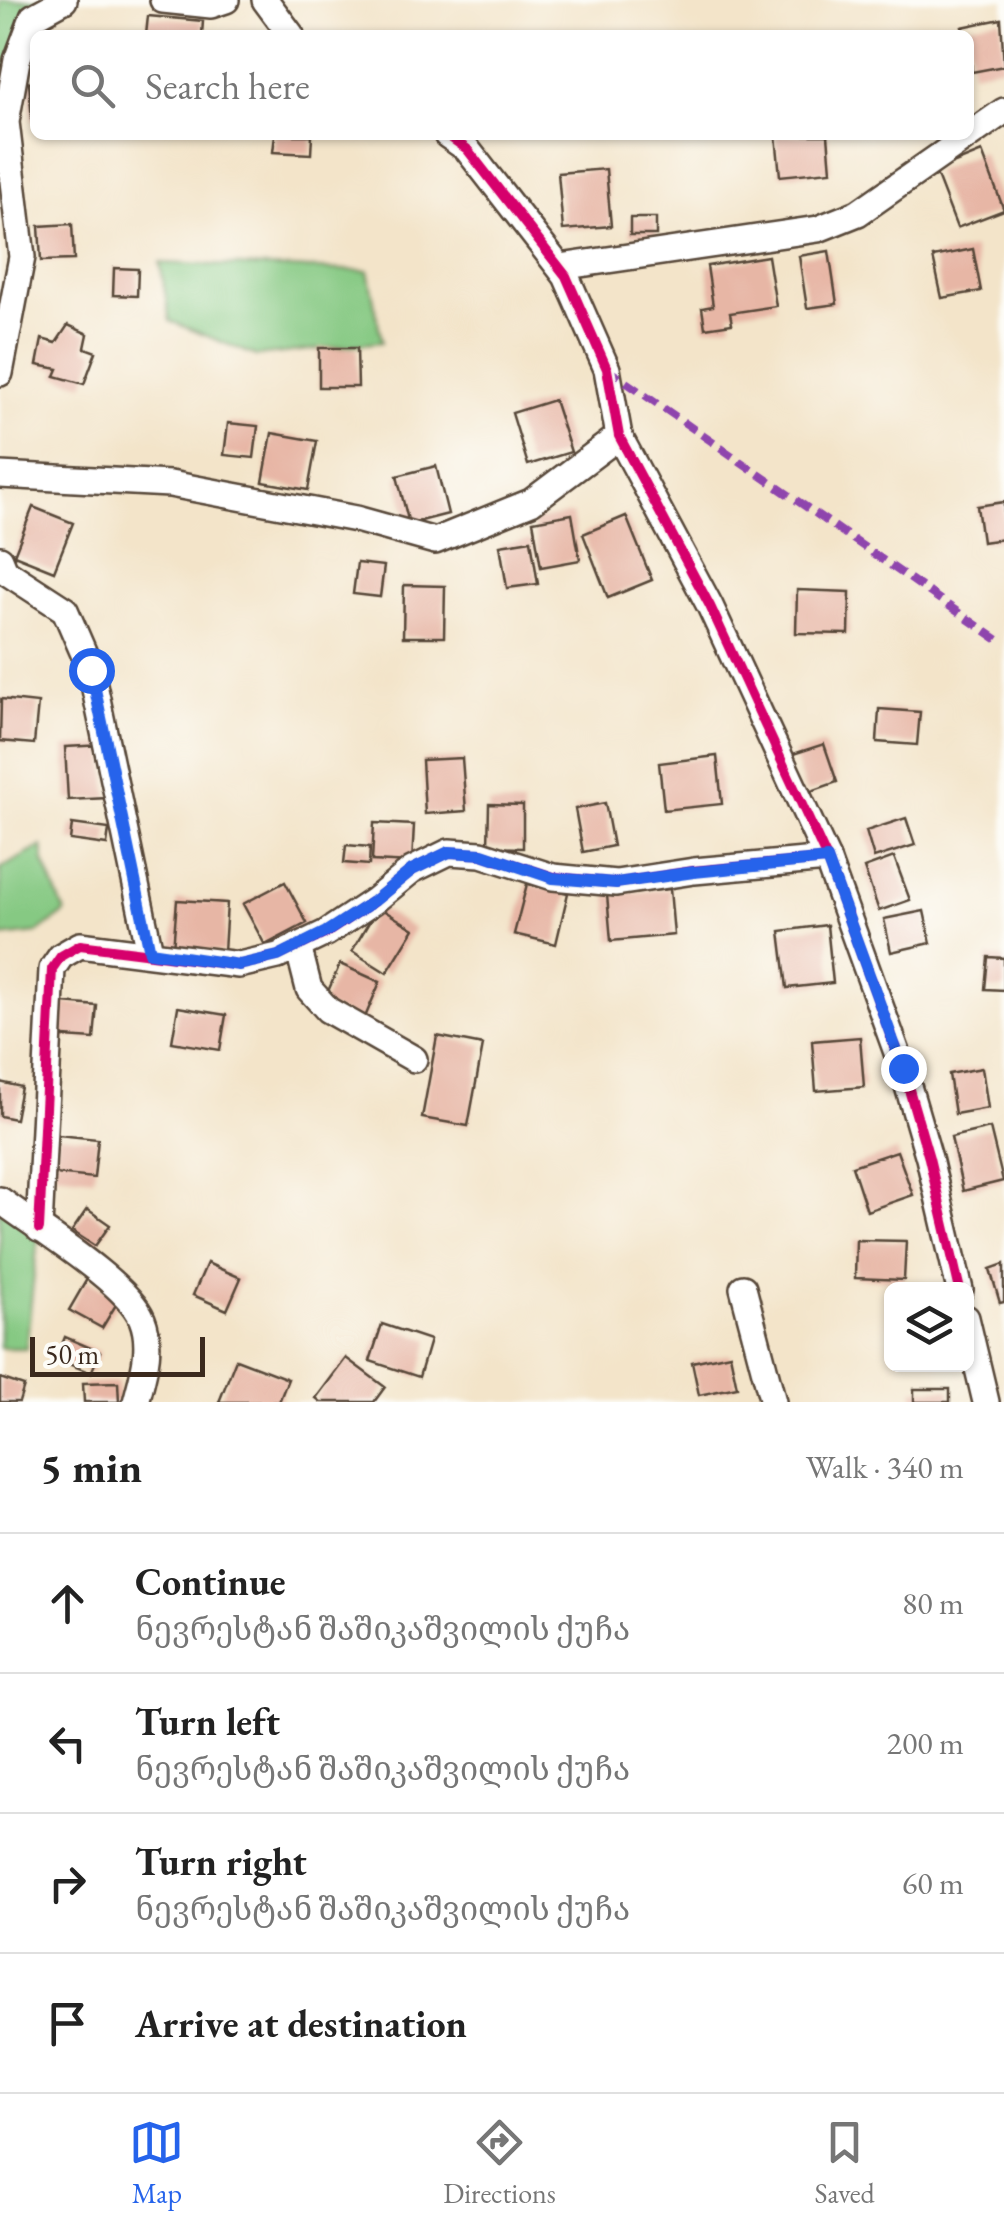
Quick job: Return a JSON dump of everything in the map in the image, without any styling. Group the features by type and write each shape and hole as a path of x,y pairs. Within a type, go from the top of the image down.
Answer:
{"street":[{"path":"0,373 22,257 9,219 6,122 17,60 33,17 64,0"},
{"path":"163,0 210,5 226,0"},
{"path":"265,0 288,30"},
{"path":"974,132 1004,111"},
{"path":"454,140 466,149 560,267 606,369 619,436 710,606 827,859 903,1068 958,1282"},
{"path":"560,267 818,230 858,212 962,140"},
{"path":"0,475 170,484 356,520 436,541 531,502 619,436"},
{"path":"0,558 5,571 65,610 91,670 150,952"},
{"path":"38,1229 52,969 61,956 80,945 239,965 278,956 326,932 412,870 449,852 482,854 553,878 616,883 827,859"},
{"path":"298,946 309,988 328,1010 414,1058"},
{"path":"0,1200 119,1289 142,1318 148,1356 136,1402"},
{"path":"743,1288 773,1402"},
{"path":"974,1352 986,1402"}],"green space":[{"path":"0,0 64,0 33,18 0,122"},
{"path":"160,263 368,271 382,342 256,356 170,321"},
{"path":"42,846 44,862 65,913 37,933 0,937 0,869"},
{"path":"0,1200 39,1229 26,1348 0,1348"}],"building":[{"path":"148,16 203,21 202,30 147,30"},
{"path":"1001,19 1004,66 974,72 974,30 962,27"},
{"path":"274,140 312,140 311,154 273,152"},
{"path":"776,140 828,140 831,171 780,176"},
{"path":"982,152 1004,210 957,228 935,171"},
{"path":"606,169 611,226 563,230 558,173"},
{"path":"630,218 656,218 656,235 630,235"},
{"path":"72,224 74,260 41,261 39,226"},
{"path":"973,249 981,291 942,298 933,257"},
{"path":"829,251 837,304 807,308 799,256"},
{"path":"768,256 776,306 730,313 732,324 705,328 702,308 713,306 707,266"},
{"path":"114,268 138,269 137,296 113,295"},
{"path":"68,325 88,334 85,348 96,352 84,384 55,376 58,369 37,365 42,339 56,343"},
{"path":"319,348 357,348 358,387 319,387"},
{"path":"554,400 571,452 528,465 512,413"},
{"path":"228,423 258,426 254,458 224,455"},
{"path":"272,433 317,441 308,490 263,482"},
{"path":"436,466 448,514 409,524 397,476"},
{"path":"1004,502 1004,539 982,542 977,506"},
{"path":"33,507 73,523 54,571 14,555"},
{"path":"572,514 580,560 541,567 533,521"},
{"path":"626,516 652,580 608,598 583,534"},
{"path":"531,540 538,584 507,588 500,545"},
{"path":"357,563 384,566 380,597 353,594"},
{"path":"404,585 445,586 444,637 403,637"},
{"path":"797,590 850,592 849,634 796,633"},
{"path":"1,699 38,703 34,744 0,741"},
{"path":"879,709 920,712 917,745 877,742"},
{"path":"824,744 837,782 806,793 793,754"},
{"path":"104,745 108,798 68,800 65,747"},
{"path":"717,756 722,804 664,810 659,763"},
{"path":"462,758 466,811 425,814 422,760"},
{"path":"605,803 613,846 583,852 575,809"},
{"path":"489,804 523,805 523,848 488,847"},
{"path":"906,818 915,845 874,858 866,831"},
{"path":"374,823 414,825 412,863 372,861"},
{"path":"72,824 109,829 107,845 70,840"},
{"path":"346,845 370,847 369,865 344,863"},
{"path":"894,857 910,900 879,911 864,868"},
{"path":"285,882 307,923 265,945 243,904"},
{"path":"527,884 568,893 556,944 514,934"},
{"path":"670,889 674,935 611,941 607,895"},
{"path":"177,900 227,903 224,952 173,949"},
{"path":"378,907 414,929 387,973 352,951"},
{"path":"924,911 931,943 891,952 884,919"},
{"path":"827,925 833,983 787,988 780,931"},
{"path":"988,957 1004,958 1004,990 985,989"},
{"path":"340,964 380,982 363,1022 322,1005"},
{"path":"52,1002 97,1006 94,1039 49,1036"},
{"path":"178,1007 226,1015 220,1050 172,1042"},
{"path":"437,1036 483,1045 468,1126 422,1118"},
{"path":"860,1037 864,1087 816,1091 812,1041"},
{"path":"982,1068 988,1108 955,1114 949,1074"},
{"path":"0,1082 21,1087 15,1119 0,1116"},
{"path":"990,1128 1003,1181 963,1191 951,1137"},
{"path":"58,1135 98,1139 94,1178 54,1174"},
{"path":"897,1151 913,1195 867,1211 852,1166"},
{"path":"87,1209 110,1225 95,1246 72,1231"},
{"path":"856,1240 906,1241 904,1280 855,1278"},
{"path":"207,1263 241,1278 227,1310 193,1295"},
{"path":"1004,1264 1004,1302 1000,1303 990,1269"},
{"path":"87,1279 120,1298 102,1328 69,1310"},
{"path":"382,1324 430,1340 419,1377 370,1361"},
{"path":"65,1337 100,1352 91,1373 56,1359"},
{"path":"730,1354 737,1387 699,1395 692,1362"},
{"path":"346,1358 385,1387 374,1402 321,1402 316,1398"},
{"path":"236,1359 288,1379 279,1402 219,1402"},
{"path":"0,1378 24,1386 19,1402 0,1402"},
{"path":"118,1382 119,1402 84,1402 83,1383"},
{"path":"914,1389 950,1389 950,1402 914,1402"}],"marked path":[{"path":"607,369 1004,644"}],"cycle path":[{"path":"454,140 467,149 566,276 607,369 619,436 710,606 827,859 903,1069 958,1282"},
{"path":"39,1229 52,969 61,956 80,945 239,965 278,956 326,933 412,870 449,852 481,854 553,877 616,883 694,871 827,859"}],"route":[{"path":"91,670 150,952 239,965 278,956 326,932 412,870 449,852 482,854 553,878 616,883 827,859 903,1068"}]}
